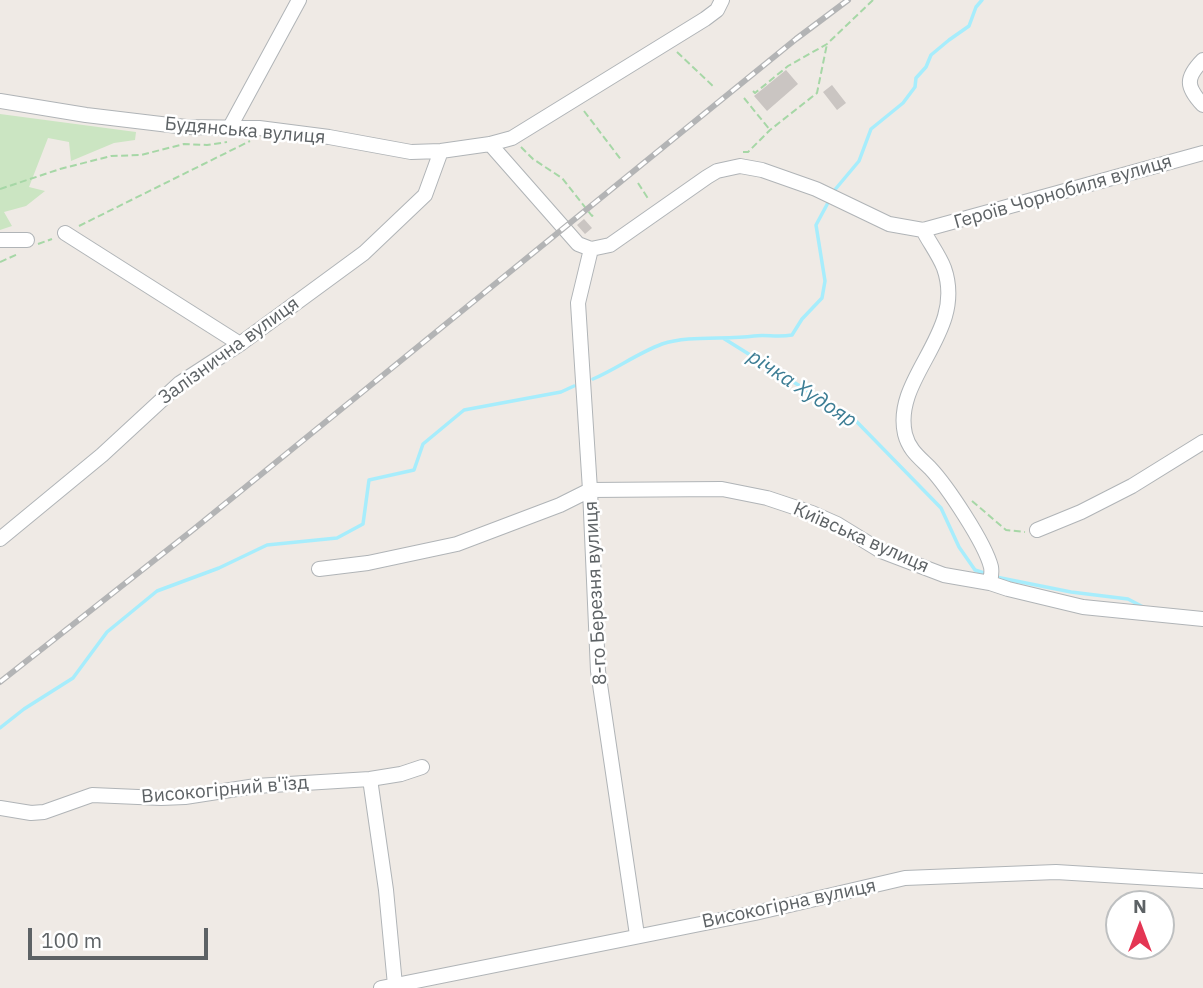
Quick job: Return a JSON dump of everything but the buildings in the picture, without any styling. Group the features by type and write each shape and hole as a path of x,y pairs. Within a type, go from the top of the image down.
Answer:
{"street":[{"path":"229,134 299,0"},
{"path":"592,249 579,244 490,144 512,138 576,99 708,17 717,10 722,0"},
{"path":"1203,60 1192,71 1189,83 1193,94 1203,105"},
{"name":"Будянська вулиця","path":"0,102 229,134 329,137 411,152 490,144"},
{"name":"Залізнична вулиця","path":"0,539 102,455 180,383 240,344 364,253 425,195 441,151"},
{"name":"Героїв Чорнобиля вулиця","path":"592,249 610,244 717,171 740,166 762,170 816,189 889,224 923,230 1203,153"},
{"name":"Героїв Чорнобиля вулиця","path":"923,230 943,268 948,288 945,318 937,340 906,402 904,432 914,454 930,468 965,517 992,569 990,583"},
{"path":"65,233 240,344"},
{"path":"0,240 27,240"},
{"name":"8-го Березня вулиця","path":"592,249 578,303 598,671 638,935"},
{"path":"1037,530 1081,512 1132,486 1203,442"},
{"name":"Київська вулиця","path":"319,569 391,559 457,544 560,505 590,490 662,488 740,491 812,513 881,551 944,575 990,583 1083,607 1203,619"},
{"name":"Високогірний в'їзд","path":"0,808 31,813 44,812 92,795 185,797 256,786 370,779 422,767"},
{"path":"370,779 386,890 388,986"},
{"name":"Високогірна вулиця","path":"388,986 755,913 905,878 1056,872 1203,881"}],"path":[{"path":"753,91 755,93 788,66 827,44 873,0"},
{"path":"666,42 714,87"},
{"path":"744,98 770,130 817,93 827,44"},
{"path":"576,99 622,161"},
{"path":"0,189 111,156 141,155 184,144 207,145 229,134"},
{"path":"512,138 533,159 562,178 592,216 595,214"},
{"path":"27,240 40,245 254,139"},
{"path":"638,183 657,210"},
{"path":"579,199 584,195"},
{"path":"970,499 1006,530 1037,530"}],"green space":[{"path":"0,114 136,132 135,140 114,143 71,161 69,142 48,138 29,187 45,191 26,206 4,212 12,226 0,230"}],"waterway":[{"path":"833,192 859,161 871,129 903,103 915,87 916,78 926,67 931,55 969,26 976,7 982,0"},
{"path":"593,379 653,348 673,341 792,335 802,319 822,298 825,281 816,225 830,199"},
{"name":"річка Худояр","path":"723,338 856,421 941,508 959,547 975,570 984,573"},
{"path":"0,728 24,709 73,678 107,632 157,591 219,568 267,545 337,538 363,524 369,480 414,470 423,444 464,410 561,392 574,386"},
{"name":"річка Худояр","path":"996,577 1071,592 1128,599 1145,608"}],"railway":[{"path":"0,682 194,529 796,39 848,0"}]}
